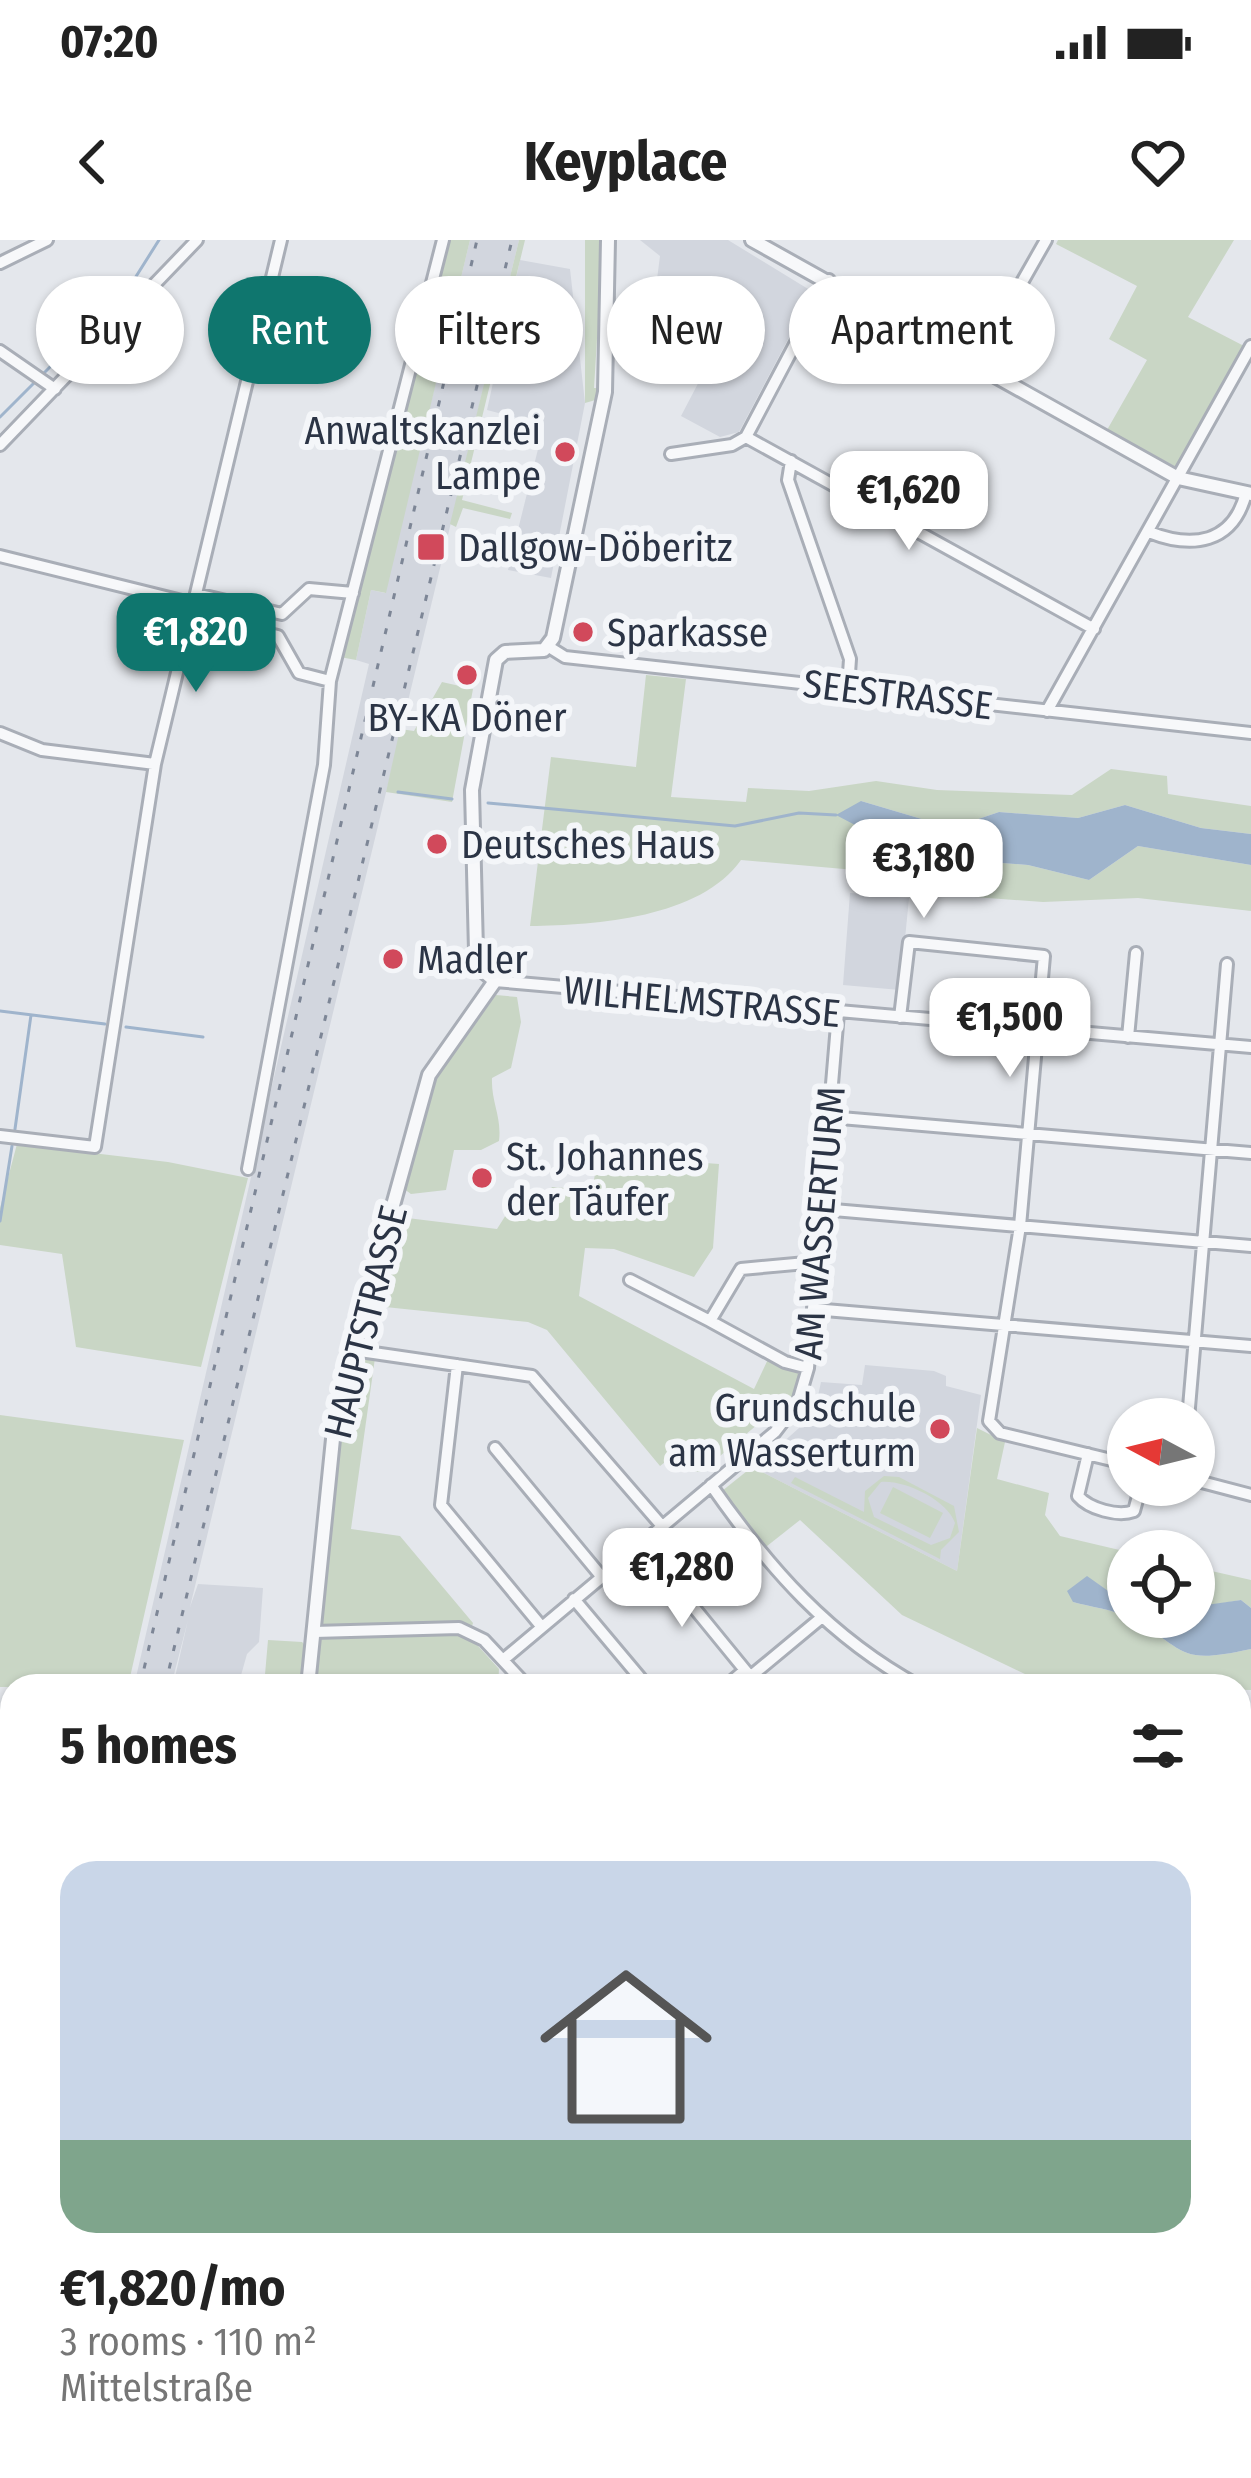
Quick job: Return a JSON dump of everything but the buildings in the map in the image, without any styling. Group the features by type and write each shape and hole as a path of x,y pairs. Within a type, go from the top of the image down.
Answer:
{"street":[{"path":"0,263 47,240"},
{"path":"0,445 197,240"},
{"path":"0,1136 95,1147 155,764 281,240"},
{"path":"248,1169 324,765 330,681 443,240"},
{"path":"495,981 482,970 476,951 472,790 496,660 505,652 537,653 549,647 605,392 608,240"},
{"path":"752,240 820,276"},
{"path":"778,256 787,240"},
{"path":"1026,276 1046,240"},
{"path":"1047,711 1251,346"},
{"path":"0,351 56,389"},
{"path":"671,454 732,445 746,437 789,356"},
{"path":"1009,384 1178,478 1248,494 1236,519 1212,538 1172,541 1149,532"},
{"path":"746,437 1094,629"},
{"path":"790,460 788,481 850,659 848,688"},
{"path":"0,556 194,605 278,636 292,666 305,677 330,681"},
{"path":"194,605 282,614 302,594 319,588 353,593"},
{"name":"SEESTRASSE","path":"549,647 565,657 1250,731"},
{"path":"0,732 41,750 155,764"},
{"path":"900,1017 909,943 1044,956 1020,1226 989,1413 992,1426 1000,1433 1107,1459"},
{"path":"1128,1036 1136,953"},
{"path":"1190,1398 1227,964"},
{"name":"WILHELMSTRASSE","path":"495,981 1251,1047"},
{"name":"HAUPTSTRASSE","path":"309,1674 333,1439 353,1350 429,1075 495,981"},
{"name":"AM WASSERTURM","path":"504,1659 790,1415 808,1368 838,1012"},
{"path":"829,1117 1251,1154"},
{"path":"822,1209 1251,1246"},
{"path":"710,1321 741,1269 817,1262"},
{"path":"630,1280 770,1355 808,1368"},
{"path":"813,1309 1251,1346"},
{"path":"353,1350 532,1376 662,1526"},
{"path":"457,1365 441,1505 541,1626"},
{"path":"495,1448 601,1576"},
{"path":"1088,1454 1078,1496 1084,1503 1124,1515 1135,1506"},
{"path":"711,1485 765,1562 821,1618 902,1674"},
{"path":"1215,1486 1251,1495"},
{"path":"642,1544 747,1674"},
{"path":"574,1599 637,1674"},
{"path":"761,1674 821,1618"},
{"path":"314,1633 459,1628 484,1640 517,1674"}],"shaded area":[{"path":"470,240 519,240 510,276 461,276"},
{"path":"640,240 728,240 789,277 789,337 765,383 765,276 657,276 660,256"},
{"path":"520,260 570,269 571,276 516,276"},
{"path":"435,384 484,384 190,1607 198,1584 263,1588 259,1642 247,1654 241,1674 176,1674 188,1620 174,1674 137,1674 369,664 356,660 371,590 385,593"},
{"path":"493,384 583,384 585,403 551,578 508,570 544,425 487,410"},
{"path":"698,384 764,384 739,432 720,437 681,416"},
{"path":"850,893 909,898 900,990 843,985"},
{"name":"Grundschule am Wasserturm","path":"865,1365 934,1371 946,1376 946,1386 981,1395 957,1571 754,1468 799,1428 816,1405 821,1382 862,1385"}],"green space":[{"path":"445,240 470,240 461,276 436,276"},
{"path":"519,240 525,240 516,276 510,276"},
{"path":"585,240 599,240 603,336 597,339 594,388 601,388 599,399 585,403"},
{"path":"1058,240 1234,240 1188,317 1244,346 1178,468 1107,430 1147,360 1109,339 1137,286 1056,244"},
{"path":"409,384 436,384 386,593 371,590 356,660 340,657"},
{"path":"484,384 490,384 462,500 512,513 510,519 463,508 456,527 450,524"},
{"path":"646,675 686,679 671,797 746,802 748,788 809,791 876,781 937,790 1072,795 1111,769 1167,776 1168,794 1251,806 1251,834 1201,828 1125,805 1078,818 999,812 952,828 861,801 914,856 1028,865 1089,880 1138,846 1251,865 1251,911 1138,898 1043,902 920,893 855,870 741,860 700,895 674,906 615,920 530,926 551,757 636,767"},
{"path":"442,682 473,689 452,802 386,792 400,729 414,731"},
{"path":"496,995 517,997 521,1022 511,1068 492,1078 499,1141 481,1150 454,1150 446,1190 411,1194 404,1189 435,1079"},
{"path":"17,1144 168,1162 248,1178 201,1367 76,1347 62,1254 0,1245 0,1208"},
{"path":"639,1158 719,1164 713,1248 694,1277 614,1249 585,1248 579,1296 754,1389 770,1355 808,1368 798,1402 775,1432 764,1419 701,1472 693,1471 678,1452 660,1466 547,1330 528,1322 366,1305 391,1216 497,1229 511,1207 536,1209 552,1187 592,1190 596,1169 636,1173"},
{"path":"358,1354 375,1358 351,1529 400,1536 473,1623 469,1636 499,1674 265,1674 268,1640 302,1642 314,1654 344,1410"},
{"path":"0,1415 184,1440 131,1674 0,1674"},
{"path":"977,1428 1005,1442 997,1479 1049,1493 1045,1515 1060,1536 1107,1547 1107,1591 1087,1577 1073,1602 1107,1610 1107,1638 1163,1638 1194,1655 1251,1649 1251,1674 1025,1674 902,1615 800,1520 762,1550 722,1491 752,1467 957,1571"},
{"path":"884,1476 899,1477 954,1506 959,1532 941,1550 940,1559 791,1483 795,1477 864,1512 865,1491","holes":["881,1482 902,1484 943,1507 955,1523 950,1538 931,1545 874,1517 868,1498"]},
{"path":"893,1487 943,1513 930,1538 880,1513"},
{"path":"1215,1572 1251,1580 1251,1608 1241,1600 1215,1604"}],"water":[{"path":"861,801 952,828 999,812 1078,818 1125,805 1201,828 1251,834 1251,865 1138,846 1089,880 1028,865 914,856 836,815"},
{"path":"1087,1576 1107,1590 1107,1610 1073,1602 1067,1591"},
{"path":"1241,1600 1251,1608 1251,1649 1208,1656 1184,1652 1162,1638 1215,1638 1215,1604"}],"waterway":[{"path":"136,276 159,240"},
{"path":"0,417 36,381"},
{"path":"398,792 452,799"},
{"path":"488,803 735,826 799,813 836,815"},
{"path":"0,1011 105,1024"},
{"path":"15,1129 31,1015"},
{"path":"126,1027 203,1037"},
{"path":"0,1221 12,1146"}],"railway":[{"path":"143,1674 477,240"},
{"path":"168,1674 512,240"}],"place":[{"name":"Anwaltskanzlei Lampe","path":"565,452"},
{"name":"Dallgow-Döberitz","path":"431,547"},
{"name":"Sparkasse","path":"583,632"},
{"name":"BY-KA Döner","path":"467,675"},
{"name":"Deutsches Haus","path":"437,844"},
{"name":"Madler","path":"393,959"},
{"name":"St. Johannes der Täufer","path":"482,1178"},
{"name":"Grundschule am Wasserturm","path":"940,1429"}]}
